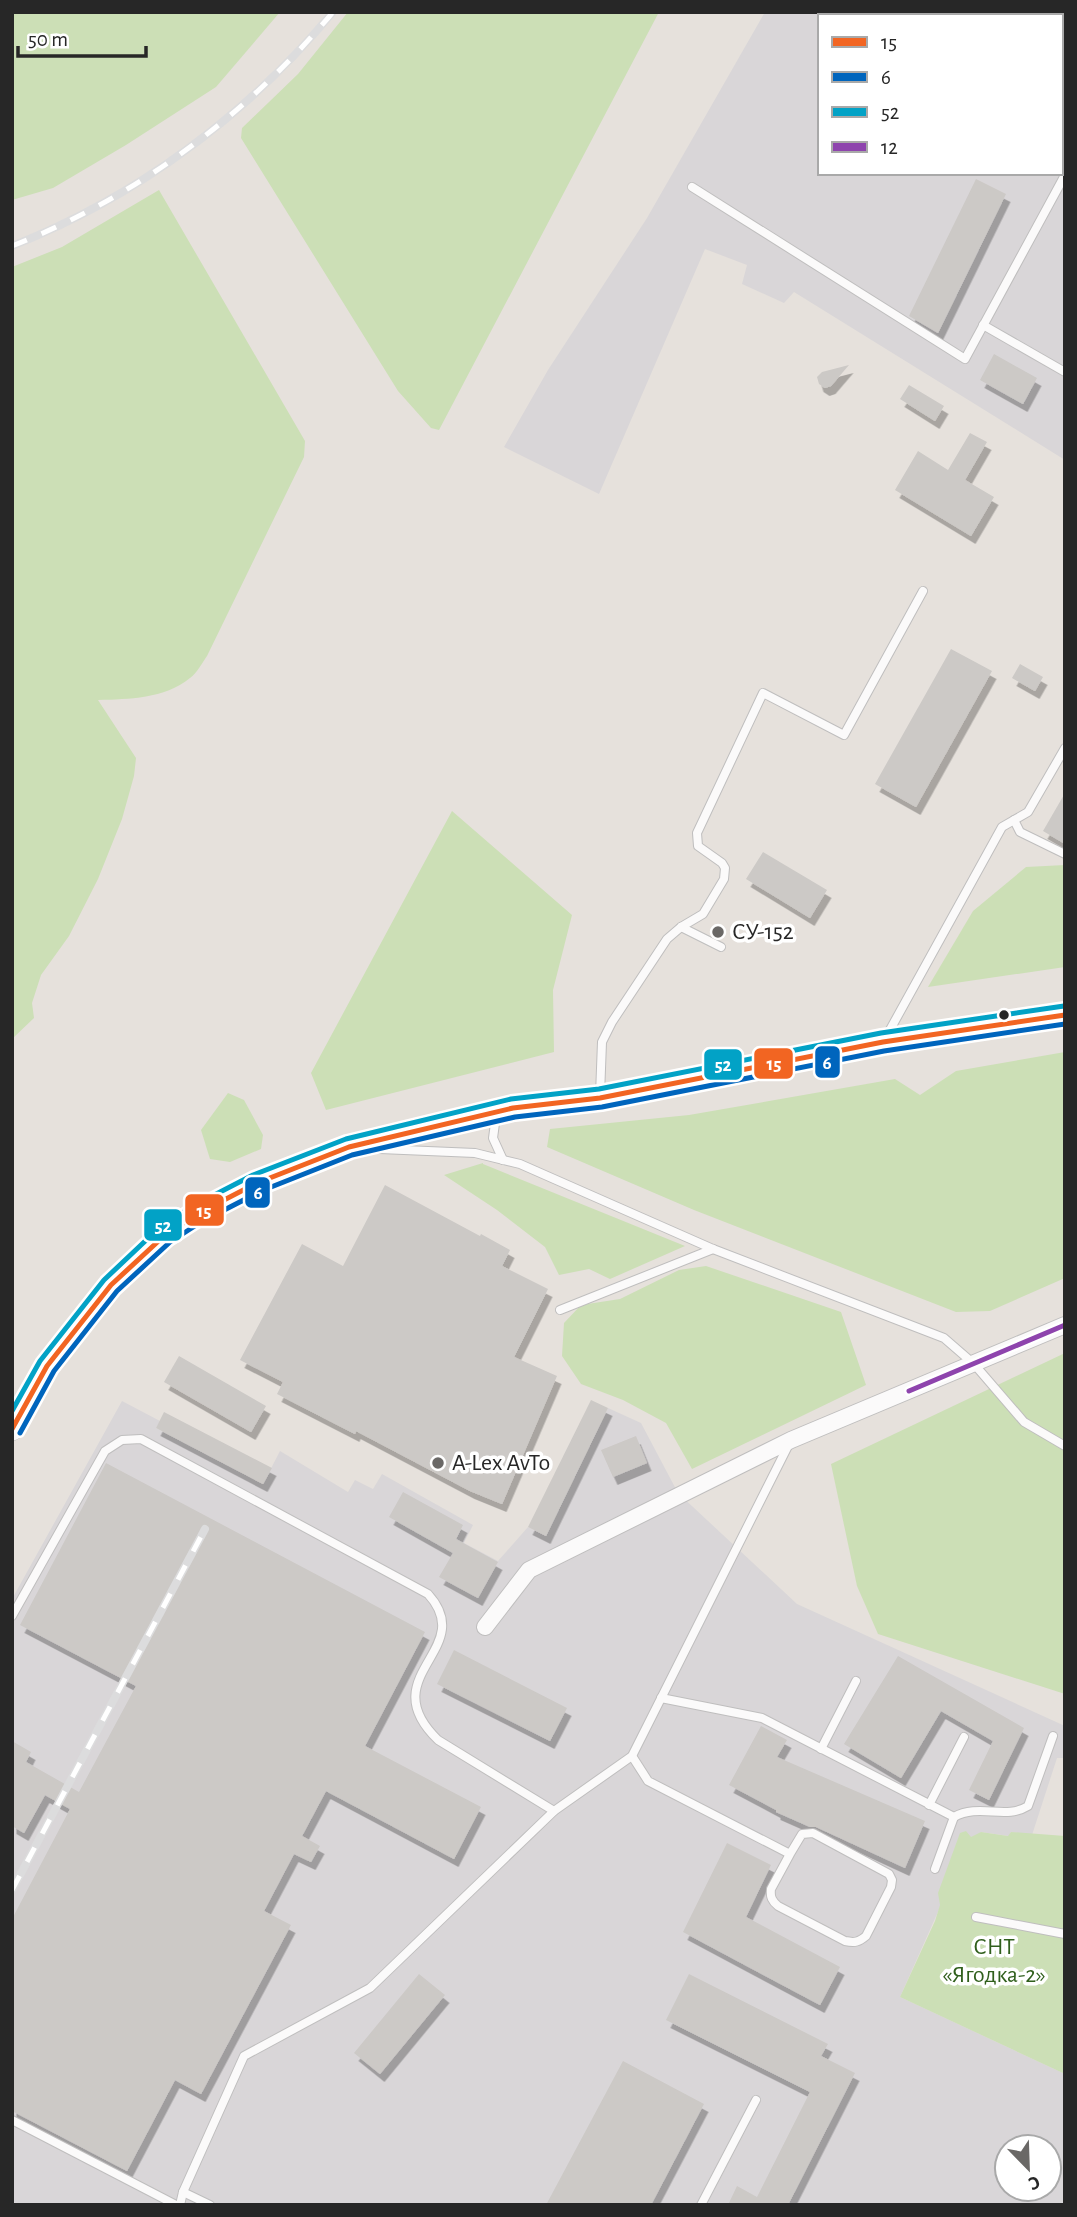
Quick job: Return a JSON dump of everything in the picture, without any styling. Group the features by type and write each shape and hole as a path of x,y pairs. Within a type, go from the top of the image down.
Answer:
{"main road":[{"path":"12,1429 47,1366 111,1285 165,1235 197,1214 257,1183 349,1147 513,1108 600,1098 883,1042 1065,1015"}],"street":[{"path":"485,1628 529,1570 791,1440 1065,1325"}],"lane":[{"path":"692,187 965,359 1065,175"},
{"path":"983,325 1065,372"},
{"path":"600,1098 601,1053 606,1031 667,939 681,927 704,914 724,879 725,868 722,863 698,846 696,833 763,693 844,735 923,591"},
{"path":"883,1042 1002,827 1028,812 1065,748"},
{"path":"1014,820 1020,832 1065,854"},
{"path":"681,927 721,947"},
{"path":"497,1112 493,1138 503,1160"},
{"path":"349,1147 475,1153 520,1164 713,1249 944,1338 974,1364 1024,1422 1065,1446"},
{"path":"560,1310 713,1249"},
{"path":"12,1616 105,1451 122,1440 141,1439 428,1594 437,1603 443,1625 439,1642 417,1683 414,1699 418,1713 438,1740 555,1811"},
{"path":"12,2120 178,2205 244,2056 370,1987 555,1811 632,1755 791,1440"},
{"path":"821,1749 856,1681"},
{"path":"661,1698 762,1718 954,1817 973,1810 1016,1811 1028,1806 1032,1801 1053,1735"},
{"path":"929,1805 964,1737"},
{"path":"632,1755 648,1781 790,1854"},
{"path":"935,1869 954,1817"},
{"path":"813,1833 889,1874 891,1887 866,1936 853,1943 845,1941 773,1901 771,1889 790,1854 802,1834 813,1833"},
{"path":"976,1917 1065,1934"},
{"path":"701,2205 756,2100"},
{"path":"183,2192 211,2205"}],"shaded area":[{"path":"765,12 1065,12 1065,460 794,292 784,303 742,284 747,265 705,249 599,494 504,447 548,370 647,218"},
{"path":"122,1401 160,1421 156,1428 263,1484 280,1451 348,1492 355,1480 373,1489 382,1474 473,1525 464,1543 498,1561 528,1527 546,1535 608,1408 641,1423 678,1493 797,1604 1065,1726 1065,1758 1057,1758 1032,1835 1011,1832 1009,1836 981,1832 941,1905 900,1997 1065,2074 1065,2205 12,2205 12,1599"}],"green space":[{"path":"12,12 280,12 216,87 53,188 12,200"},
{"path":"348,12 659,12 439,430 431,428 398,391 241,138 242,128 298,74"},
{"path":"159,190 305,441 304,457 207,656 195,673 180,685 158,694 98,700 136,758 134,776 122,819 98,879 69,936 41,975 32,1003 34,1018 12,1039 12,267 62,247"},
{"path":"452,811 572,915 553,990 554,1052 326,1110 311,1073"},
{"path":"1065,865 1065,967 928,987 973,911 1026,867"},
{"path":"1065,1052 1065,1278 990,1311 956,1312 694,1210 547,1147 550,1129 689,1115 895,1079 920,1095 956,1071"},
{"path":"228,1093 244,1100 263,1135 261,1149 230,1162 210,1159 201,1130"},
{"path":"483,1163 685,1246 610,1279 589,1269 559,1275 545,1247 497,1210 444,1175"},
{"path":"706,1266 841,1312 866,1385 692,1469 666,1423 623,1400 581,1384 562,1356 564,1323 581,1305 620,1299 679,1270"},
{"path":"1065,1353 1065,1694 878,1634 857,1586 831,1464"},
{"name":"СНТ «Ягодка-2»","path":"966,1831 971,1837 981,1832 1008,1836 1011,1832 1065,1836 1065,2074 900,1997 935,1921 940,1905 938,1893 960,1833"}],"building":[{"path":"976,179 1006,194 938,333 909,316"},
{"path":"994,354 1037,378 1023,404 980,380"},
{"path":"849,365 831,386 825,388 819,384 817,377 822,372"},
{"path":"909,385 944,406 935,421 900,399"},
{"path":"970,433 987,442 965,480 994,497 971,536 895,490 918,451 948,470"},
{"path":"951,649 992,671 916,807 875,784"},
{"path":"1020,664 1043,677 1035,691 1012,678"},
{"path":"1065,793 1065,844 1043,831"},
{"path":"763,852 827,890 810,918 746,879"},
{"path":"385,1185 510,1250 502,1266 548,1289 514,1357 557,1376 502,1504 470,1491 356,1431 355,1434 277,1394 283,1382 240,1360 302,1244 343,1266"},
{"path":"179,1356 266,1406 251,1432 164,1382"},
{"path":"591,1400 608,1408 546,1536 528,1527"},
{"path":"164,1412 272,1468 263,1484 156,1428"},
{"path":"636,1436 647,1463 613,1477 601,1450"},
{"path":"106,1463 425,1632 365,1746 481,1807 454,1859 326,1791 302,1836 320,1846 311,1862 294,1854 264,1911 291,1925 201,2094 175,2080 127,2171 12,2111 12,1919 70,1809 45,1795 24,1833 12,1826 12,1741 31,1752 26,1762 79,1792 136,1686 20,1625"},
{"path":"403,1492 463,1525 456,1539 498,1562 478,1598 439,1577 453,1553 389,1517"},
{"path":"454,1650 567,1708 550,1741 437,1684"},
{"path":"898,1656 1024,1728 989,1800 969,1790 993,1741 941,1711 901,1778 844,1744"},
{"path":"761,1726 787,1740 777,1757 925,1821 905,1868 816,1827 810,1827 776,1812 729,1785"},
{"path":"727,1843 771,1865 746,1917 840,1967 820,2005 683,1932"},
{"path":"419,1974 445,1995 380,2074 354,2053"},
{"path":"689,1974 828,2044 821,2056 855,2073 788,2205 728,2205 737,2186 757,2197 810,2092 666,2020"},
{"path":"623,2061 704,2104 651,2205 546,2205"}],"railway":[{"path":"12,246 103,203 146,178 187,149 264,85 300,50 333,12"},
{"path":"12,1890 205,1529"}],"transit line":[{"name":"52","path":"12,1411 40,1361 104,1280 159,1228 193,1206 253,1175 346,1139 511,1099 599,1089 881,1033 1064,1006"},
{"name":"15","path":"12,1429 47,1366 111,1285 165,1235 197,1214 257,1183 349,1147 513,1108 600,1098 883,1042 1065,1015"},
{"name":"6","path":"20,1433 54,1371 117,1291 170,1242 201,1222 261,1191 352,1155 515,1117 602,1107 884,1051 1065,1024"},
{"name":"12","path":"909,1391 1065,1325"}],"place":[{"name":"СУ-152","path":"718,932"},
{"name":"A-Lex AvTo","path":"438,1463"}]}
